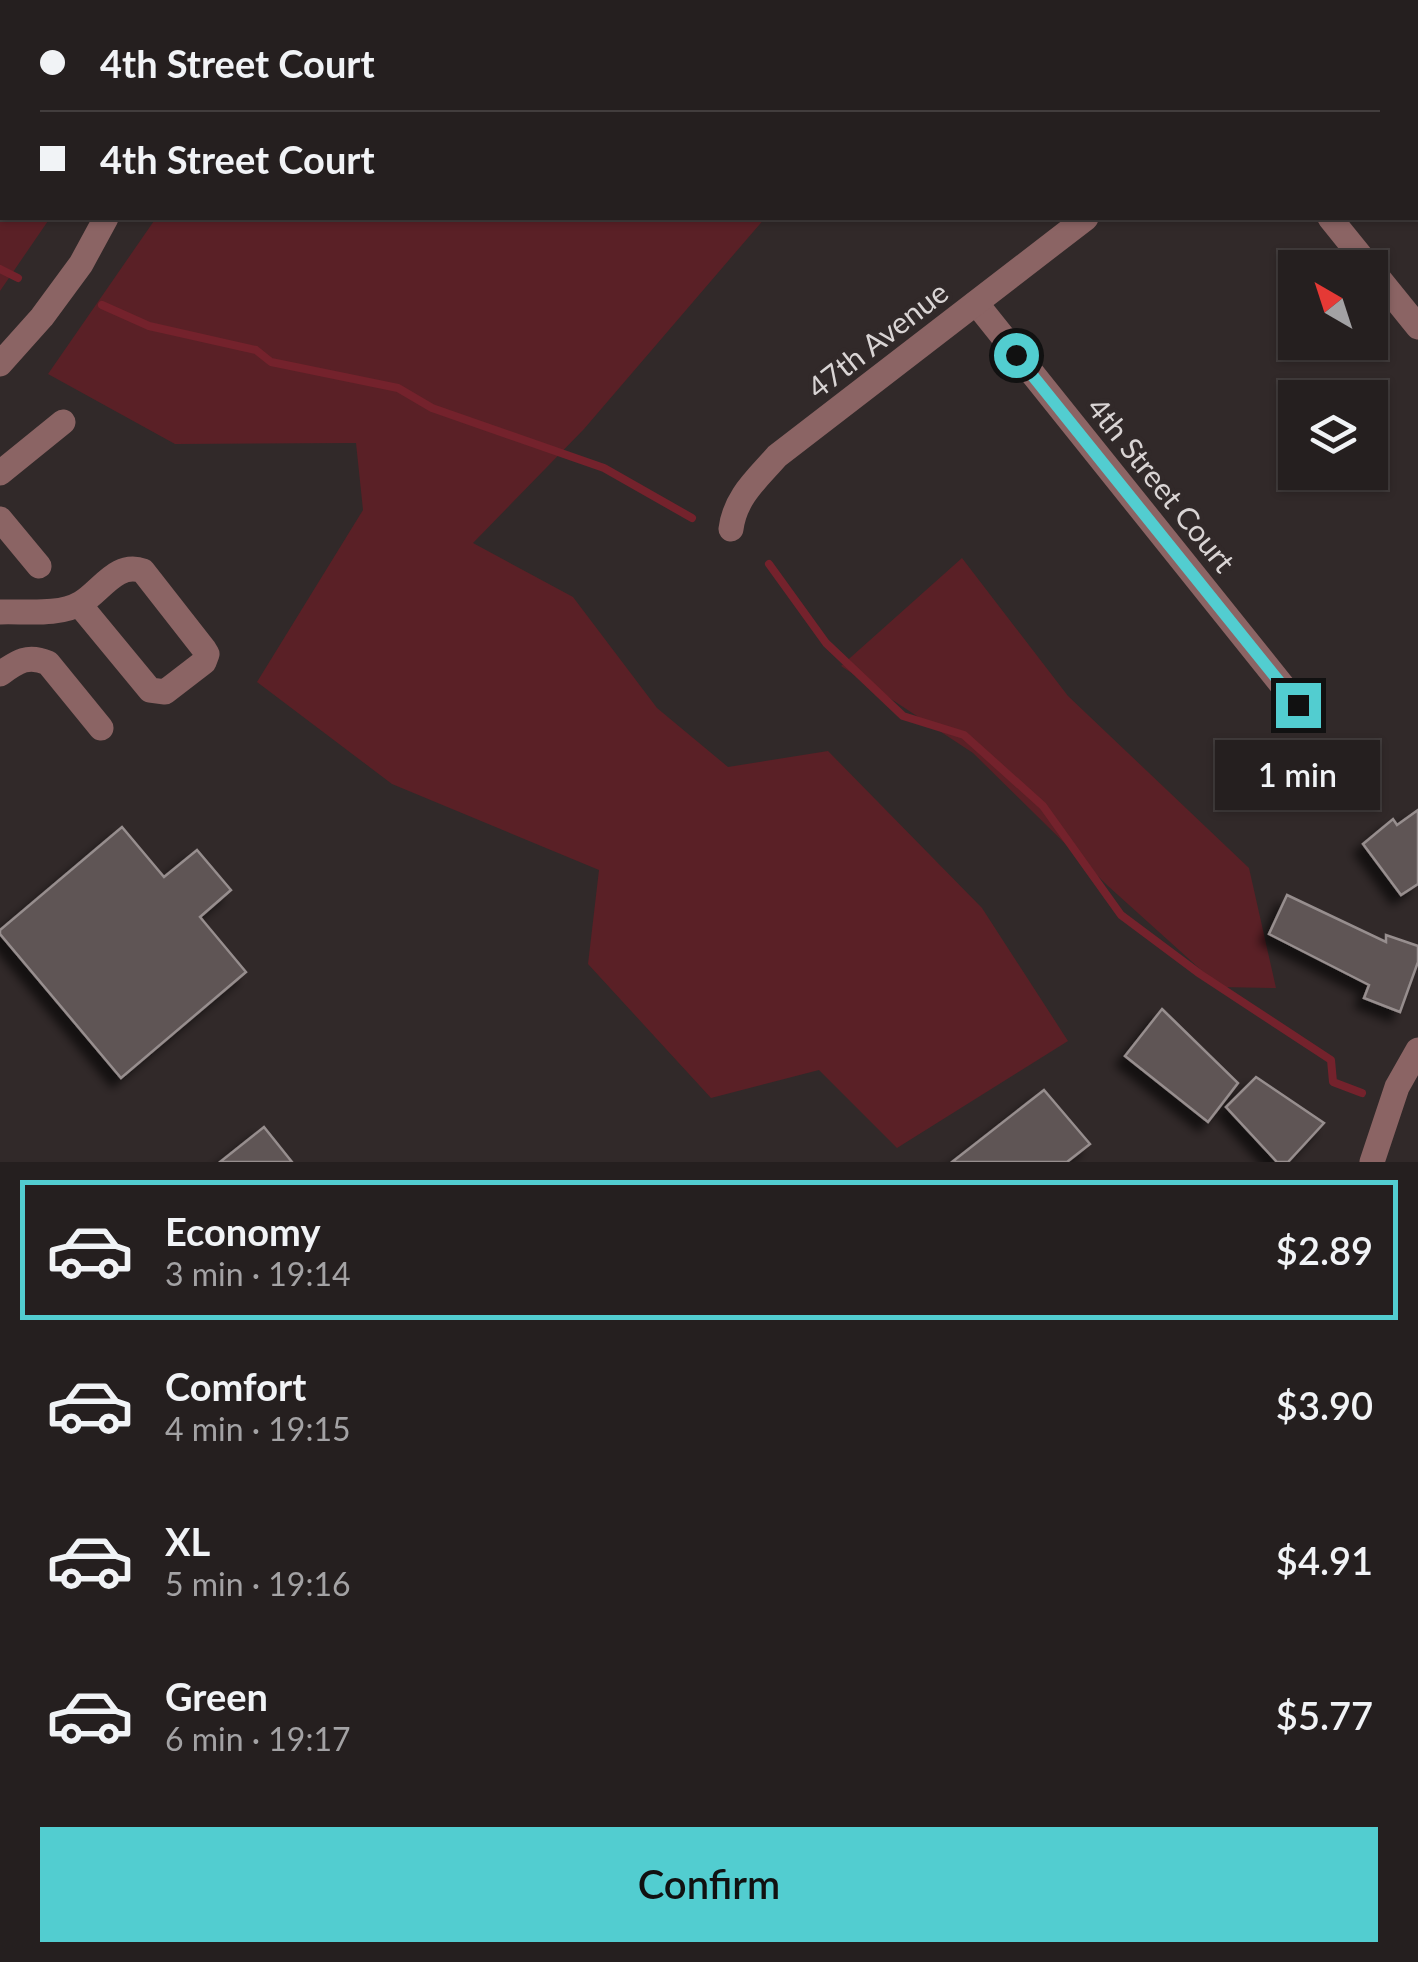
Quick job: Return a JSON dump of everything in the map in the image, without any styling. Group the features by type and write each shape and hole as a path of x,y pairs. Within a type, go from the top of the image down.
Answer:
{"street":[{"path":"0,364 42,317 80,264 105,220"},
{"name":"47th Avenue","path":"731,529 742,496 777,456 1083,220"},
{"path":"1332,220 1418,327"},
{"name":"4th Street Court","path":"976,303 1298,705"},
{"path":"0,474 63,422"},
{"path":"0,519 39,566"},
{"path":"0,612 60,610 79,604 121,570 134,568 143,571 204,649 204,662 166,692 150,690 79,604"},
{"path":"0,674 20,659 48,662 101,728"},
{"path":"1372,1162 1392,1098 1418,1050"}],"shaded area":[{"path":"0,220 49,220 0,291"},
{"path":"155,220 763,220 584,429 473,543 573,597 657,708 728,767 828,751 982,908 1068,1041 897,1148 819,1070 711,1098 588,964 599,870 392,784 257,682 363,510 356,443 175,444 48,374"},
{"path":"962,558 1068,696 1249,868 1276,988 1220,987 1108,886 973,753 841,666"}],"building":[{"path":"1418,810 1418,884 1401,895 1363,844 1393,819 1397,825"},
{"path":"122,827 164,877 197,850 231,890 200,917 246,972 121,1078 0,930"},
{"path":"1287,895 1386,942 1386,935 1418,946 1418,962 1400,1012 1364,998 1369,985 1269,934"},
{"path":"1162,1009 1238,1083 1208,1122 1125,1056"},
{"path":"1256,1077 1324,1123 1288,1162 1277,1162 1226,1107"},
{"path":"1044,1090 1090,1144 1067,1162 952,1162"},
{"path":"264,1127 292,1162 220,1162"}],"waterway":[{"path":"0,269 18,278"},
{"path":"102,305 149,326 256,350 271,362 398,388 432,408 604,468 692,518"},
{"path":"769,564 826,643 903,716 964,735 1043,806 1121,915 1200,974 1331,1060 1333,1082 1362,1093"}],"route":[{"path":"1016,355 1298,705"}]}
